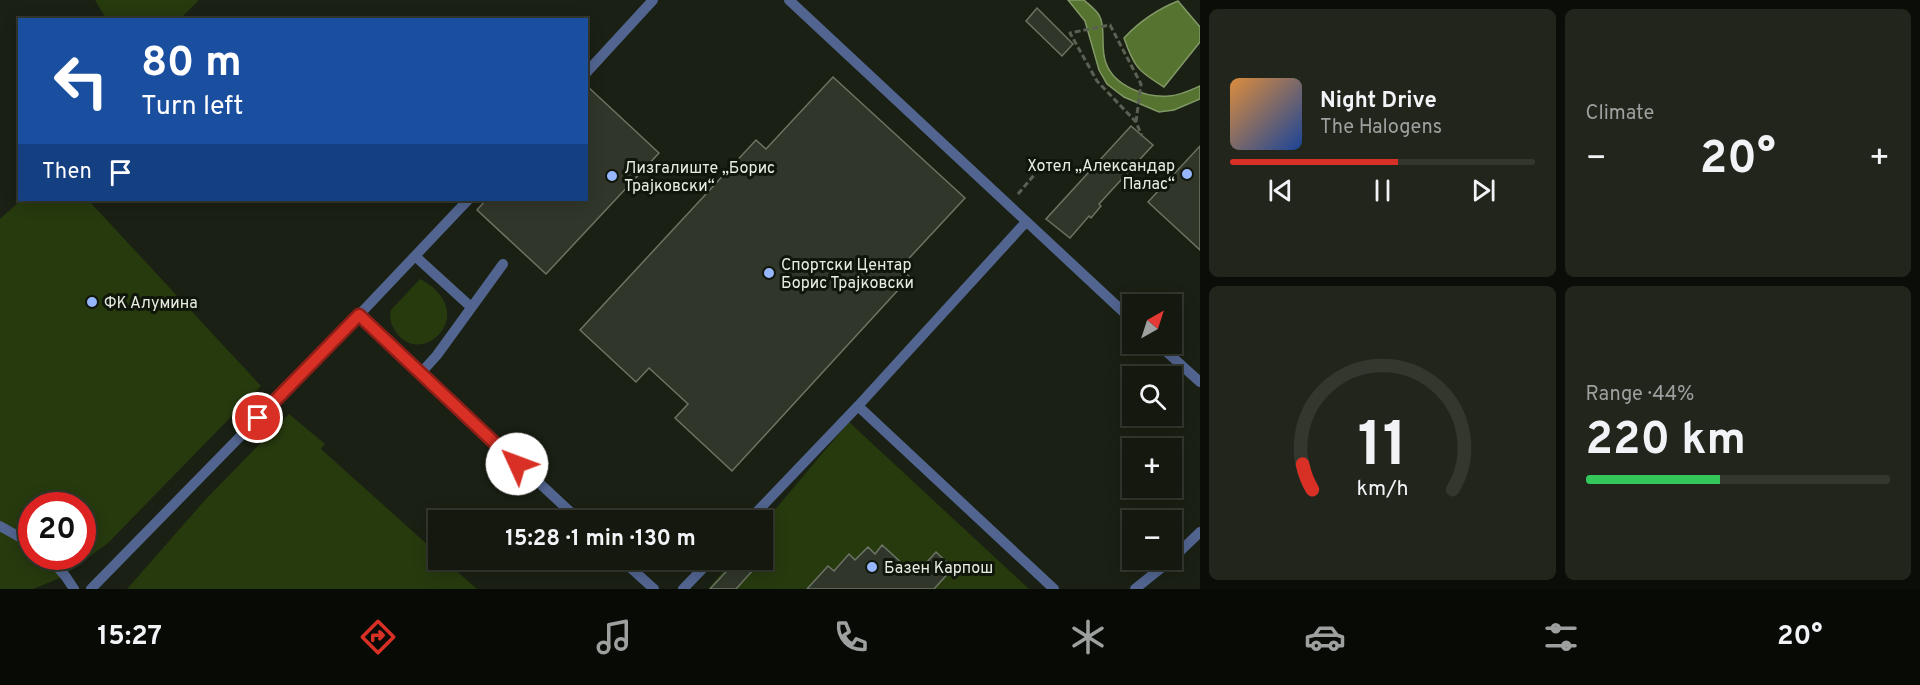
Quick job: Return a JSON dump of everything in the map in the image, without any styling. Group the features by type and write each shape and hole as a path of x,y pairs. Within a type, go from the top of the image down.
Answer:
{"lane":[{"path":"588,71 653,0"},
{"path":"789,0 1122,311"},
{"path":"92,589 467,201"},
{"path":"758,510 858,406 1026,222"},
{"path":"414,256 471,307"},
{"path":"420,374 437,355 503,264"},
{"path":"359,315 568,510"},
{"path":"1169,354 1200,382"},
{"path":"858,406 1054,589"},
{"path":"0,526 18,536"},
{"path":"1182,549 1200,532"},
{"path":"60,570 74,589"},
{"path":"633,570 654,589"},
{"path":"683,589 701,570"},
{"path":"1135,589 1158,570"}],"path":[{"path":"1136,122 1141,84 1110,25 1070,33 1097,81 1136,122 1142,136"},
{"path":"1008,205 1040,168"}],"shaded area":[{"path":"95,0 199,0 181,18 106,18"},
{"path":"1068,0 1084,0 1099,14 1103,27 1103,52 1106,63 1110,71 1123,84 1141,93 1160,96 1177,95 1200,86 1200,99 1174,110 1159,112 1124,97 1107,84 1099,70 1085,21"},
{"path":"1178,1 1200,27 1200,42 1164,87 1148,77 1138,67 1124,38 1149,16"},
{"name":"ФК Алумина","path":"20,201 89,201 261,386 108,543 96,552 96,492 18,492 18,570 71,570 60,578 33,589 0,589 0,219"},
{"path":"420,279 438,292 446,307 447,320 441,332 431,341 419,344 407,342 396,332 390,316 391,310"},
{"path":"289,414 325,444 321,449 428,545 428,570 455,570 477,589 127,589 206,499"},
{"path":"849,422 1029,589 708,589 724,570 773,570 773,512"}],"building":[{"path":"1037,8 1073,44 1062,56 1026,21"},
{"name":"Спортски Центар Борис Трајковски","path":"833,77 965,198 900,268 910,277 732,471 675,418 688,404 649,368 636,382 580,330 756,140 766,149"},
{"name":"Лизгалиште „Борис Трајковски“","path":"588,87 659,153 546,274 477,210 485,201 588,201"},
{"path":"1131,126 1153,145 1099,204 1101,206 1091,218 1089,216 1070,238 1046,219"},
{"name":"Хотел „Александар Палас“","path":"1200,146 1200,250 1148,202"},
{"name":"Базен Карпош","path":"882,545 915,575 936,552 953,568 934,589 807,589 828,566 834,571 849,554 855,560 868,547 875,554"},
{"path":"728,570 753,570 736,589 710,589"}],"place":[{"name":"Хотел „Александар Палас“","path":"1187,174"},
{"name":"Лизгалиште „Борис Трајковски“","path":"612,176"},
{"name":"Спортски Центар Борис Трајковски","path":"769,273"},
{"name":"ФК Алумина","path":"92,302"},
{"name":"Базен Карпош","path":"872,567"}],"route":[{"path":"258,418 359,315 517,464"}]}
